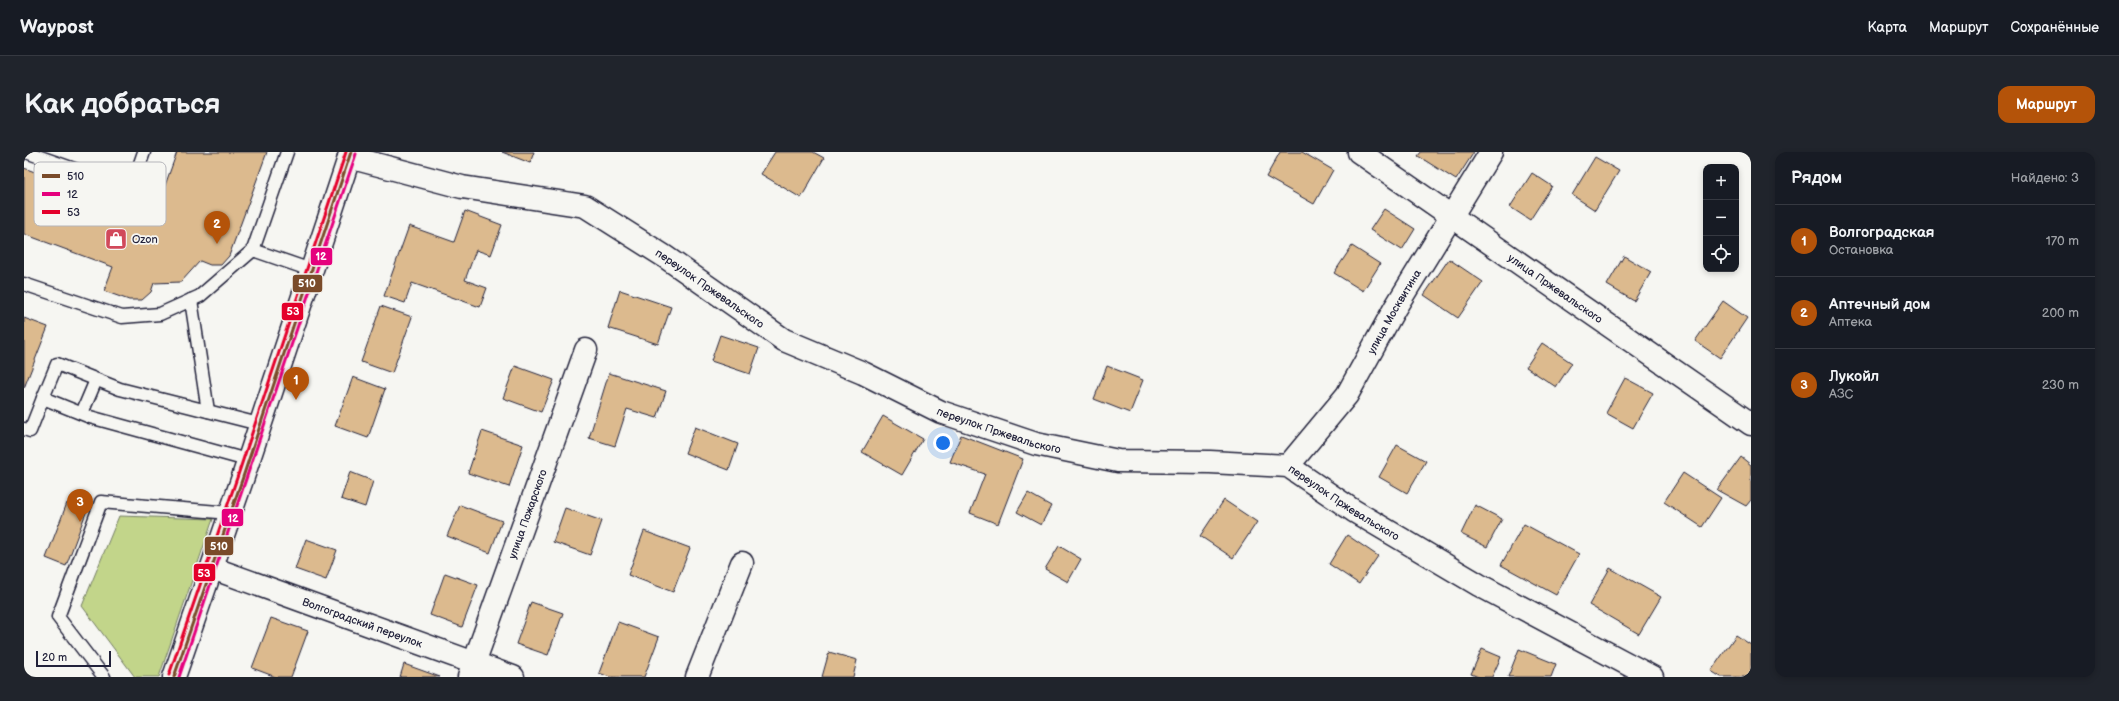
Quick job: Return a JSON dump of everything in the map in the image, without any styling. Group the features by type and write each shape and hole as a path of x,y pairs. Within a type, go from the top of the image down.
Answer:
{"street":[{"name":"улица Пржевальского","path":"1359,152 1751,424"},
{"name":"улица Москвитина","path":"1288,466 1347,395 1395,308 1491,152"},
{"path":"174,677 350,155"},
{"name":"переулок Пржевальского","path":"350,155 462,187 585,206 664,256 784,340 863,373 941,412 1028,441 1118,461 1210,462 1288,466 1354,511 1479,585 1652,677"},
{"name":"улица Пожарского","path":"471,670 586,350"},
{"path":"697,677 742,563"},
{"name":"Волгоградский переулок","path":"212,568 471,670 513,677"}],"lane":[{"path":"26,152 55,162"},
{"path":"140,162 144,152"},
{"path":"24,284 122,317 160,314 200,296 253,250 287,152"},
{"path":"253,250 311,270"},
{"path":"191,300 208,411"},
{"path":"24,429 30,431 57,364 120,388 260,424"},
{"path":"82,413 96,380"},
{"path":"43,398 82,413 247,460"},
{"path":"104,677 58,616 101,502 230,513"}],"green space":[{"path":"119,516 213,519 159,677 135,677 82,606"}],"building":[{"path":"177,152 267,152 229,256 221,265 210,265 200,261 181,282 154,283 151,292 142,300 129,300 104,291 113,267 24,234 24,168 34,172 34,226 166,226 166,183"},
{"path":"502,152 534,152 530,163"},
{"path":"775,152 813,152 824,158 801,198 761,174"},
{"path":"1280,152 1302,152 1333,170 1314,204 1266,177"},
{"path":"1421,152 1474,152 1456,180 1418,156"},
{"path":"1595,157 1619,171 1595,210 1572,195"},
{"path":"1532,173 1552,186 1530,220 1510,207"},
{"path":"1384,209 1415,229 1402,250 1370,230"},
{"path":"465,211 502,225 491,255 476,250 465,280 487,288 480,307 412,283 405,303 384,296 409,226 454,242"},
{"path":"1352,246 1380,264 1363,291 1334,273"},
{"path":"1624,256 1651,272 1634,301 1607,285"},
{"path":"1449,259 1483,282 1458,318 1424,295"},
{"path":"620,290 671,307 658,344 608,328"},
{"path":"1723,301 1747,318 1720,358 1695,341"},
{"path":"381,306 412,317 392,373 361,362"},
{"path":"24,318 48,327 24,388"},
{"path":"720,335 759,348 750,374 711,361"},
{"path":"1542,343 1572,363 1556,387 1526,367"},
{"path":"515,366 554,380 541,412 503,398"},
{"path":"1107,366 1143,380 1130,413 1094,399"},
{"path":"609,373 666,391 657,418 627,409 615,446 589,438"},
{"path":"353,377 385,389 368,438 335,426"},
{"path":"1625,378 1653,393 1633,428 1606,413"},
{"path":"883,416 923,439 902,475 862,452"},
{"path":"695,427 738,444 729,470 685,453"},
{"path":"482,431 523,445 509,487 468,473"},
{"path":"961,435 1023,459 998,524 970,513 985,474 950,462"},
{"path":"1397,445 1426,461 1407,493 1379,477"},
{"path":"1741,457 1751,465 1751,500 1746,506 1717,490"},
{"path":"350,472 373,481 365,507 341,499"},
{"path":"1683,473 1721,498 1702,527 1664,502"},
{"path":"1028,493 1051,506 1041,525 1017,512"},
{"path":"1224,500 1257,522 1233,558 1200,536"},
{"path":"67,503 87,510 66,566 46,558"},
{"path":"460,505 502,521 490,553 447,536"},
{"path":"1475,505 1502,519 1487,547 1461,534"},
{"path":"565,508 602,521 590,555 553,542"},
{"path":"1524,524 1579,554 1556,595 1501,565"},
{"path":"644,531 690,548 673,592 628,575"},
{"path":"1347,535 1378,556 1359,584 1329,564"},
{"path":"306,539 337,550 326,580 295,569"},
{"path":"1059,546 1081,559 1068,582 1045,569"},
{"path":"1610,568 1661,597 1639,634 1589,605"},
{"path":"445,573 478,585 462,627 430,615"},
{"path":"531,602 563,613 548,655 516,644"},
{"path":"271,618 308,631 291,677 276,677 252,668"},
{"path":"618,622 659,637 644,677 610,677 599,673"},
{"path":"1736,635 1751,645 1751,677 1721,677 1711,671"},
{"path":"1482,649 1501,657 1492,677 1479,677 1471,674"},
{"path":"1519,649 1556,664 1551,677 1508,677"},
{"path":"829,652 857,660 853,677 822,677"},
{"path":"404,664 440,677 400,677"}],"transit line":[{"name":"53","path":"169,675 238,475 346,152"},
{"name":"510","path":"174,677 243,477 351,152"},
{"name":"12","path":"179,677 356,154"}],"place":[{"name":"Ozon","path":"116,239"},
{"name":"Аптечный дом","path":"217,244"},
{"name":"Волгоградская","path":"296,400"},
{"name":"Лукойл","path":"80,522"}]}
